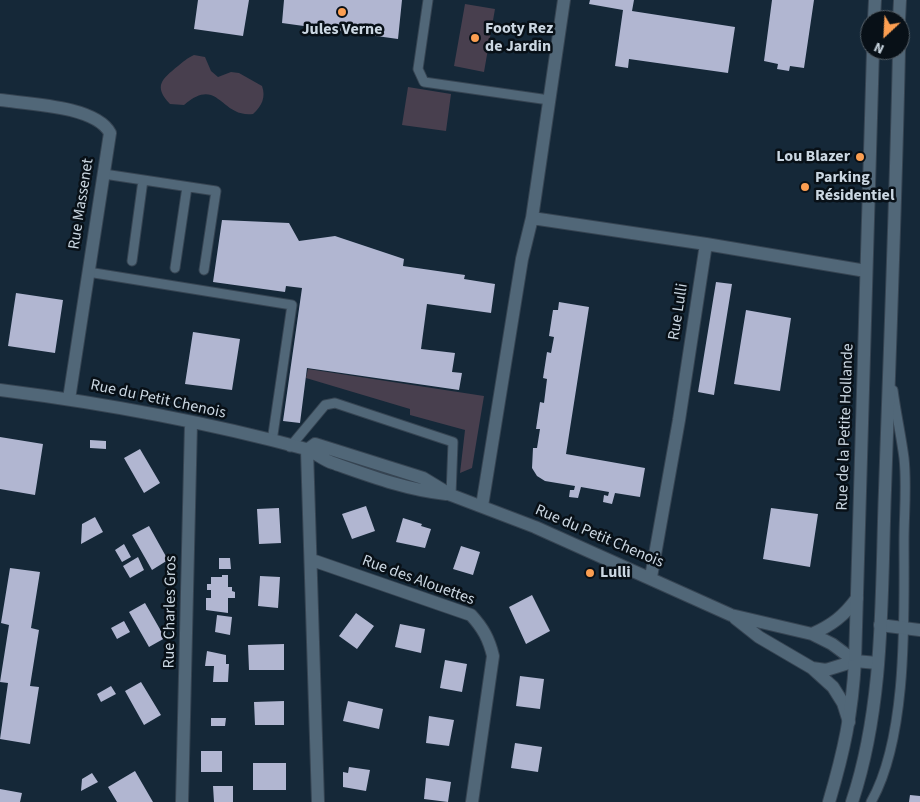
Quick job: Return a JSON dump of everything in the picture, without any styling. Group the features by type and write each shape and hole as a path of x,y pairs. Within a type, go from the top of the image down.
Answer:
{"street":[{"path":"482,506 522,259 532,218 533,200 564,0"},
{"name":"Rue de la Petite Hollande","path":"828,802 845,747 855,661 874,60"},
{"path":"852,802 865,756 880,625 899,60"},
{"name":"Rue Massenet","path":"0,100 86,113 105,124 110,133 69,399"},
{"path":"532,218 866,270"},
{"name":"Rue Lulli","path":"651,577 679,420 706,244"},
{"name":"Rue du Petit Chenois","path":"0,390 69,399 272,441 307,450 330,462 418,491 451,495 482,506 651,577 731,615 812,634 832,644 855,661"},
{"name":"Rue Charles Gros","path":"182,802 191,423"},
{"path":"307,450 312,560 318,802"},
{"name":"Rue des Alouettes","path":"312,560 471,615 483,628 490,642 493,656 472,802"},
{"path":"812,634 833,624 844,615 857,598"},
{"name":"Rue du Petit Chenois","path":"731,615 759,638 812,668 833,687 843,703 849,722"},
{"path":"880,625 920,630"},
{"path":"812,668 826,670 855,661 877,663"}],"lane":[{"path":"428,0 418,69 424,82 549,100"},
{"path":"104,174 216,191 204,270"},
{"path":"132,261 144,180"},
{"path":"175,268 187,187"},
{"path":"88,272 292,305 272,441"},
{"path":"871,802 879,787 893,739 899,698 904,584 904,459 889,370"},
{"path":"290,447 325,405 335,403 453,442 451,495"}],"shaded area":[{"name":"Footy Rez de Jardin","path":"465,4 495,9 484,72 454,66"},
{"path":"194,55 205,57 211,71 218,77 231,72 239,73 262,86 263,98 261,105 253,114 242,114 213,96 205,94 196,97 184,105 170,104 162,92 162,83 172,71"},
{"path":"408,87 451,94 446,131 402,125"},
{"path":"308,369 484,396 472,468 460,473 465,430 410,415 410,409 306,378"}],"building":[{"path":"198,0 249,0 243,36 194,29"},
{"name":"Jules Verne","path":"284,0 402,0 398,39 282,23"},
{"path":"590,0 634,0 632,11 735,27 728,73 629,59 628,68 615,66 623,10 589,4"},
{"path":"772,0 814,0 804,68 790,66 789,71 777,69 778,64 764,61"},
{"path":"222,220 289,223 299,241 335,236 404,259 403,266 465,275 464,279 495,284 491,313 427,304 421,349 455,353 452,372 462,373 459,390 307,368 300,423 283,421 302,288 286,286 285,292 213,282"},
{"path":"716,282 732,284 714,395 698,392"},
{"path":"16,293 63,300 55,353 8,346"},
{"path":"559,302 589,307 566,454 645,468 640,497 615,493 612,504 603,502 604,495 608,496 609,492 581,487 578,498 569,497 570,490 574,490 575,486 545,481 537,476 532,468 533,448 537,448 540,429 536,429 540,402 544,403 547,379 543,378 547,352 551,353 554,337 549,336 553,310 558,310"},
{"path":"746,310 791,318 780,391 734,384"},
{"path":"193,332 240,339 232,390 185,384"},
{"path":"0,437 43,444 35,495 0,489"},
{"path":"90,440 106,441 106,449 90,448"},
{"path":"140,449 160,483 144,493 124,458"},
{"path":"366,506 375,531 352,539 342,514"},
{"path":"279,508 281,543 259,544 257,509"},
{"path":"771,508 818,514 810,567 763,559"},
{"path":"95,517 103,532 81,544 82,524"},
{"path":"403,518 431,529 425,548 396,542"},
{"path":"149,526 168,560 152,570 132,535"},
{"path":"124,544 131,557 122,562 115,550"},
{"path":"461,546 480,552 473,575 453,569"},
{"path":"138,557 144,570 130,578 123,566"},
{"path":"219,558 230,558 231,569 219,569"},
{"path":"10,568 40,572 31,628 39,630 30,686 39,687 30,744 0,739 8,683 0,682 9,625 1,623"},
{"path":"222,575 228,575 228,587 232,587 232,591 235,592 235,598 228,598 228,613 206,610 206,598 211,598 211,590 207,590 207,584 211,584 211,577 222,577"},
{"path":"260,576 280,577 278,608 258,606"},
{"path":"532,595 550,631 526,644 509,607"},
{"path":"145,603 165,638 149,647 129,612"},
{"path":"356,613 374,626 357,649 339,636"},
{"path":"217,615 232,617 230,635 215,632"},
{"path":"124,621 130,632 117,639 111,628"},
{"path":"400,624 425,629 421,653 395,647"},
{"path":"284,644 284,670 249,670 248,645"},
{"path":"207,651 226,655 226,664 229,664 228,682 213,682 214,666 205,666"},
{"path":"445,660 467,664 462,692 440,688"},
{"path":"520,676 544,679 540,709 516,706"},
{"path":"141,682 161,715 144,725 125,691"},
{"path":"111,686 116,694 101,702 97,694"},
{"path":"284,701 284,725 255,725 254,702"},
{"path":"348,701 383,709 379,729 343,721"},
{"path":"429,716 454,720 449,746 426,743"},
{"path":"211,718 226,718 225,726 211,726"},
{"path":"515,743 542,747 538,772 511,768"},
{"path":"201,751 222,751 222,772 201,772"},
{"path":"253,763 286,763 286,790 253,790"},
{"path":"349,767 370,770 366,791 343,787 343,772 348,773"},
{"path":"135,771 153,802 117,802 108,787"},
{"path":"92,773 98,782 81,791 82,779"},
{"path":"426,778 451,782 448,802 424,799"},
{"path":"213,786 233,786 233,802 214,802"},
{"path":"0,789 22,793 20,802 0,802"},
{"path":"910,795 920,796 920,802 909,802"}],"place":[{"name":"Jules Verne","path":"342,12"},
{"name":"Footy Rez de Jardin","path":"475,38"},
{"name":"Lou Blazer","path":"860,157"},
{"name":"Parking Résidentiel","path":"805,187"},
{"name":"Lulli","path":"590,573"}]}
